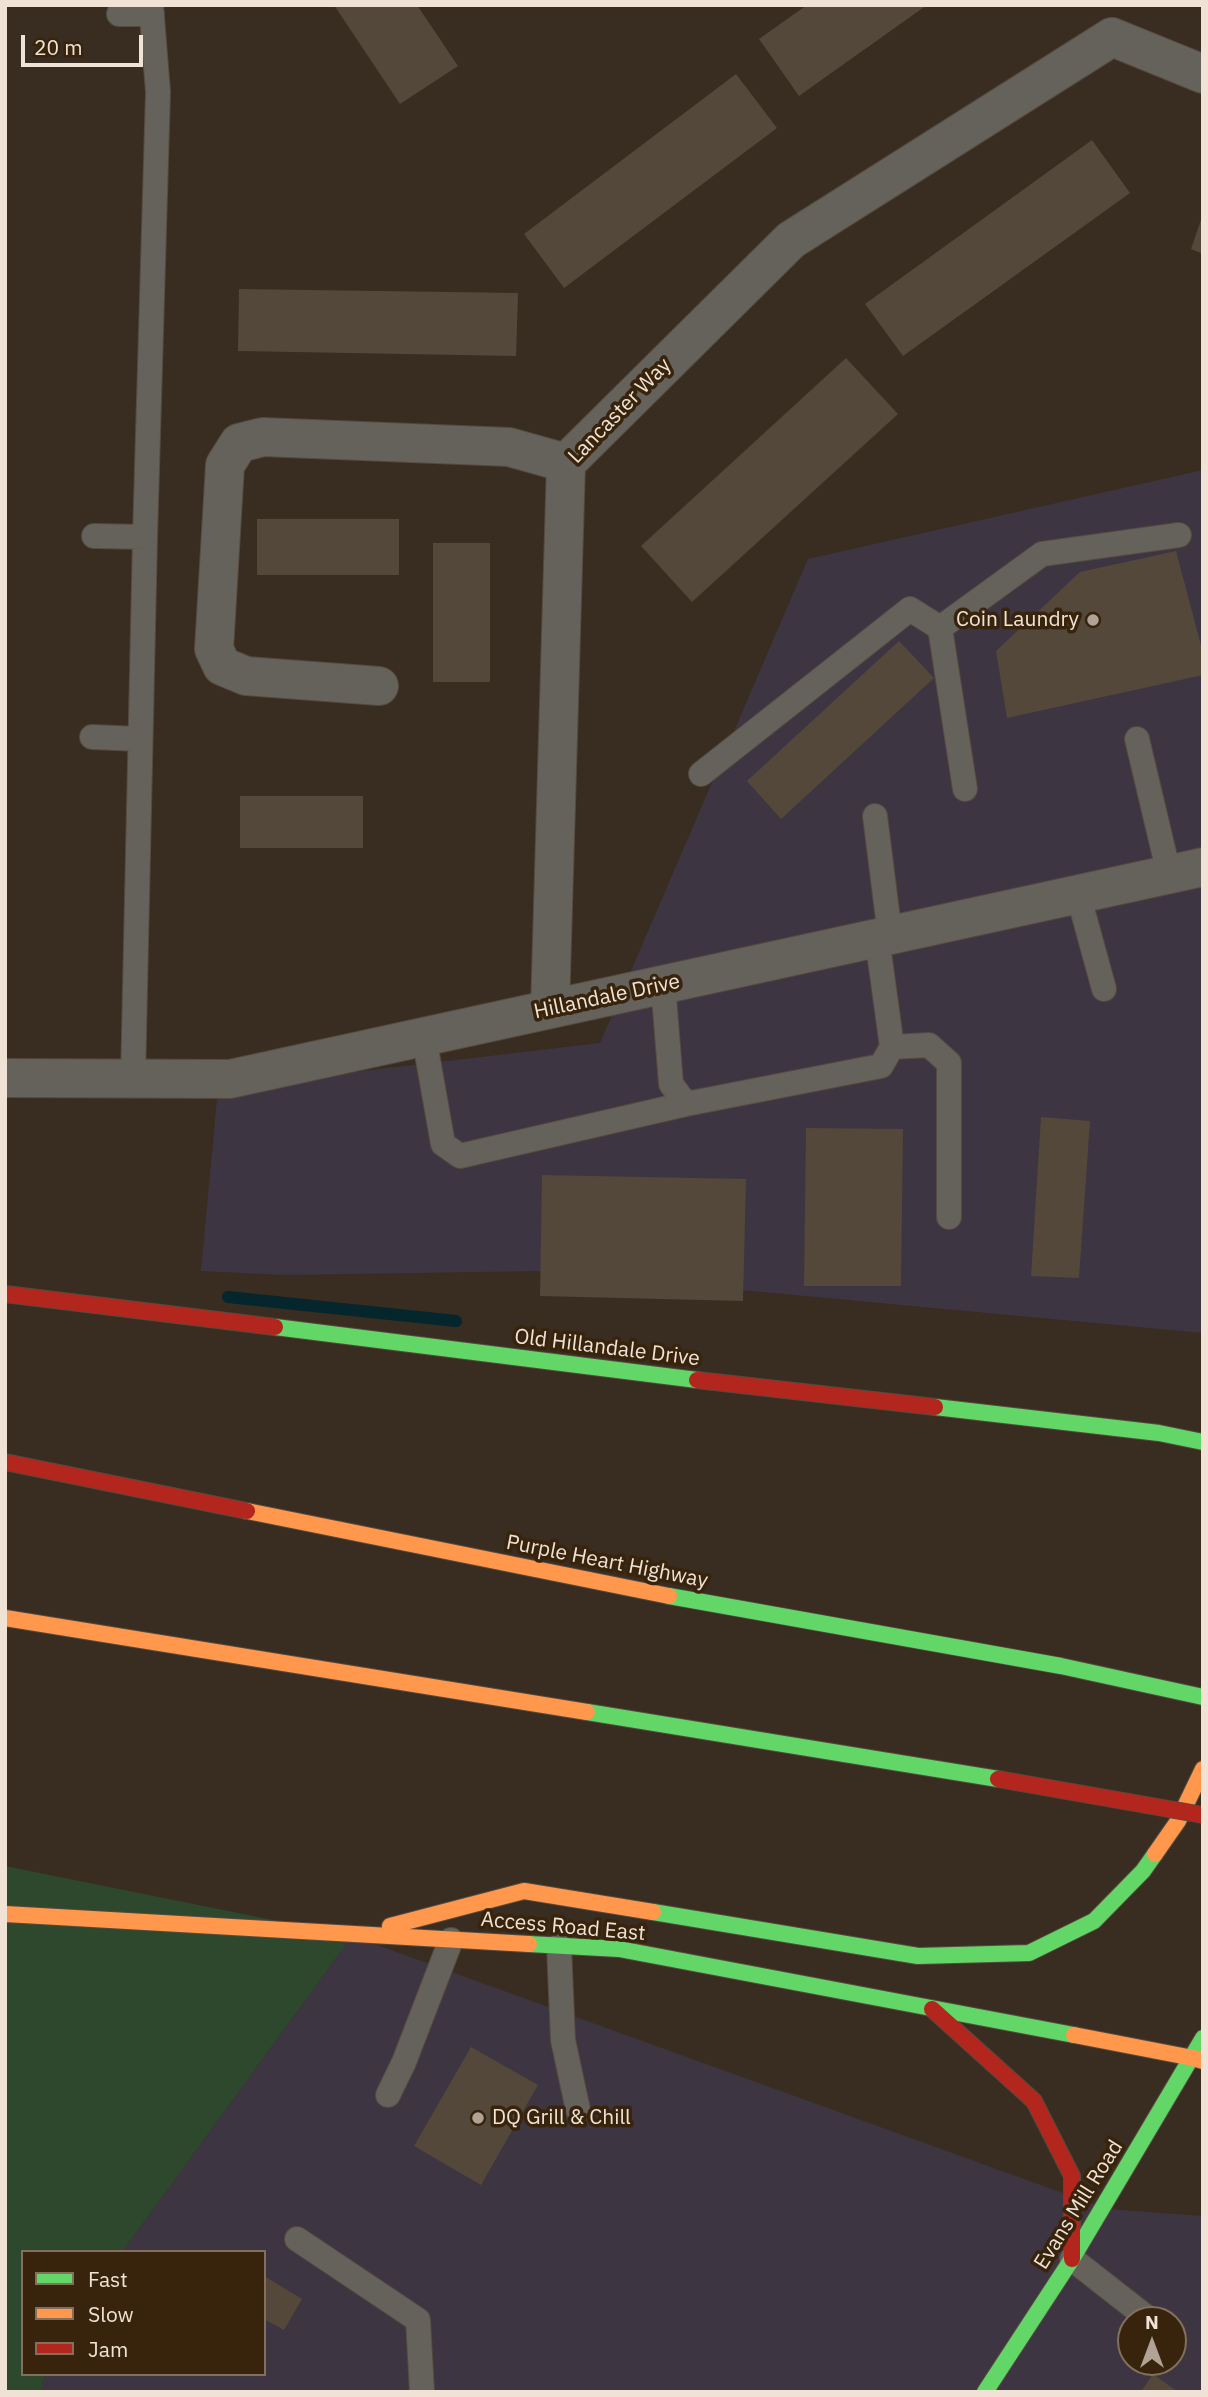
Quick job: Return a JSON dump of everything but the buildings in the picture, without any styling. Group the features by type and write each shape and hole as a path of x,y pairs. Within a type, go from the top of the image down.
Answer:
{"main road":[{"name":"Old Hillandale Drive","path":"5,1294 772,1389 1159,1433 1203,1442"},
{"path":"1159,1433 1185,1456"},
{"name":"Purple Heart Highway","path":"5,1462 641,1591 1061,1666 1203,1697"},
{"path":"5,1618 998,1779 1203,1815"},
{"path":"358,1934 524,1891 918,1956 1029,1953 1094,1921 1143,1871 1178,1821 1203,1769"},
{"name":"Access Road East","path":"5,1913 619,1949 1198,2059"},
{"path":"932,2009 1034,2101 1072,2176 1072,2259"},
{"name":"Evans Mill Road","path":"988,2391 1198,2059 1203,2038"}],"street":[{"path":"1116,21 1203,74"},
{"name":"Lancaster Way","path":"550,1009 566,463 791,240 1116,21"},
{"path":"379,686 246,676 222,666 214,649 225,465 239,443 263,437 509,447 566,463"},
{"name":"Hillandale Drive","path":"5,1078 230,1079 1186,870"}],"lane":[{"path":"119,14 152,10 158,92 133,1079"},
{"path":"940,628 1042,554 1179,535"},
{"path":"94,536 145,537"},
{"path":"701,774 910,609 940,628 965,789"},
{"path":"92,737 140,739"},
{"path":"1137,739 1186,870"},
{"path":"424,1037 443,1144 460,1156 685,1104 881,1066 892,1047 874,816"},
{"path":"1078,894 1104,989"},
{"path":"663,984 671,1084 685,1104"},
{"path":"892,1047 929,1045 949,1063 949,1217"},
{"path":"388,2095 404,2062 451,1940"},
{"path":"559,1946 563,2040 578,2110"},
{"path":"297,2239 418,2320 422,2392"},
{"path":"1072,2259 1132,2306"}],"shaded area":[{"path":"1203,470 1203,1333 537,1271 286,1275 201,1271 218,1088 600,1043 808,559"},
{"path":"352,1936 1107,2209 1203,2216 1203,2392 40,2392 44,2376 266,2376 266,2250 123,2250"}],"green space":[{"path":"5,1866 352,1936 123,2250 21,2250 21,2376 44,2376 40,2392 5,2392"}],"waterway":[{"path":"228,1297 456,1321"}],"traffic: fast":[{"path":"275,1327 697,1380"},
{"path":"935,1407 1159,1433 1203,1442"},
{"path":"669,1596 1061,1666 1203,1697"},
{"path":"587,1712 998,1779"},
{"path":"653,1912 918,1956 1029,1953 1094,1921 1143,1871 1155,1854"},
{"path":"529,1944 619,1949 1074,2035"},
{"path":"985,2392 1072,2259 1203,2038"}],"traffic: slow":[{"path":"247,1511 669,1596"},
{"path":"5,1618 587,1712"},
{"path":"1155,1854 1178,1821 1203,1769"},
{"path":"390,1926 524,1891 653,1912"},
{"path":"5,1914 529,1944"},
{"path":"1074,2035 1193,2058"},
{"path":"1193,2058 1203,2061"}],"traffic: jam":[{"path":"5,1294 275,1327"},
{"path":"697,1380 935,1407"},
{"path":"5,1462 247,1511"},
{"path":"998,1779 1203,1815"},
{"path":"932,2009 1034,2101 1072,2176 1072,2259"}],"place":[{"name":"Coin Laundry","path":"1093,620"},
{"name":"DQ Grill & Chill","path":"478,2118"}]}
